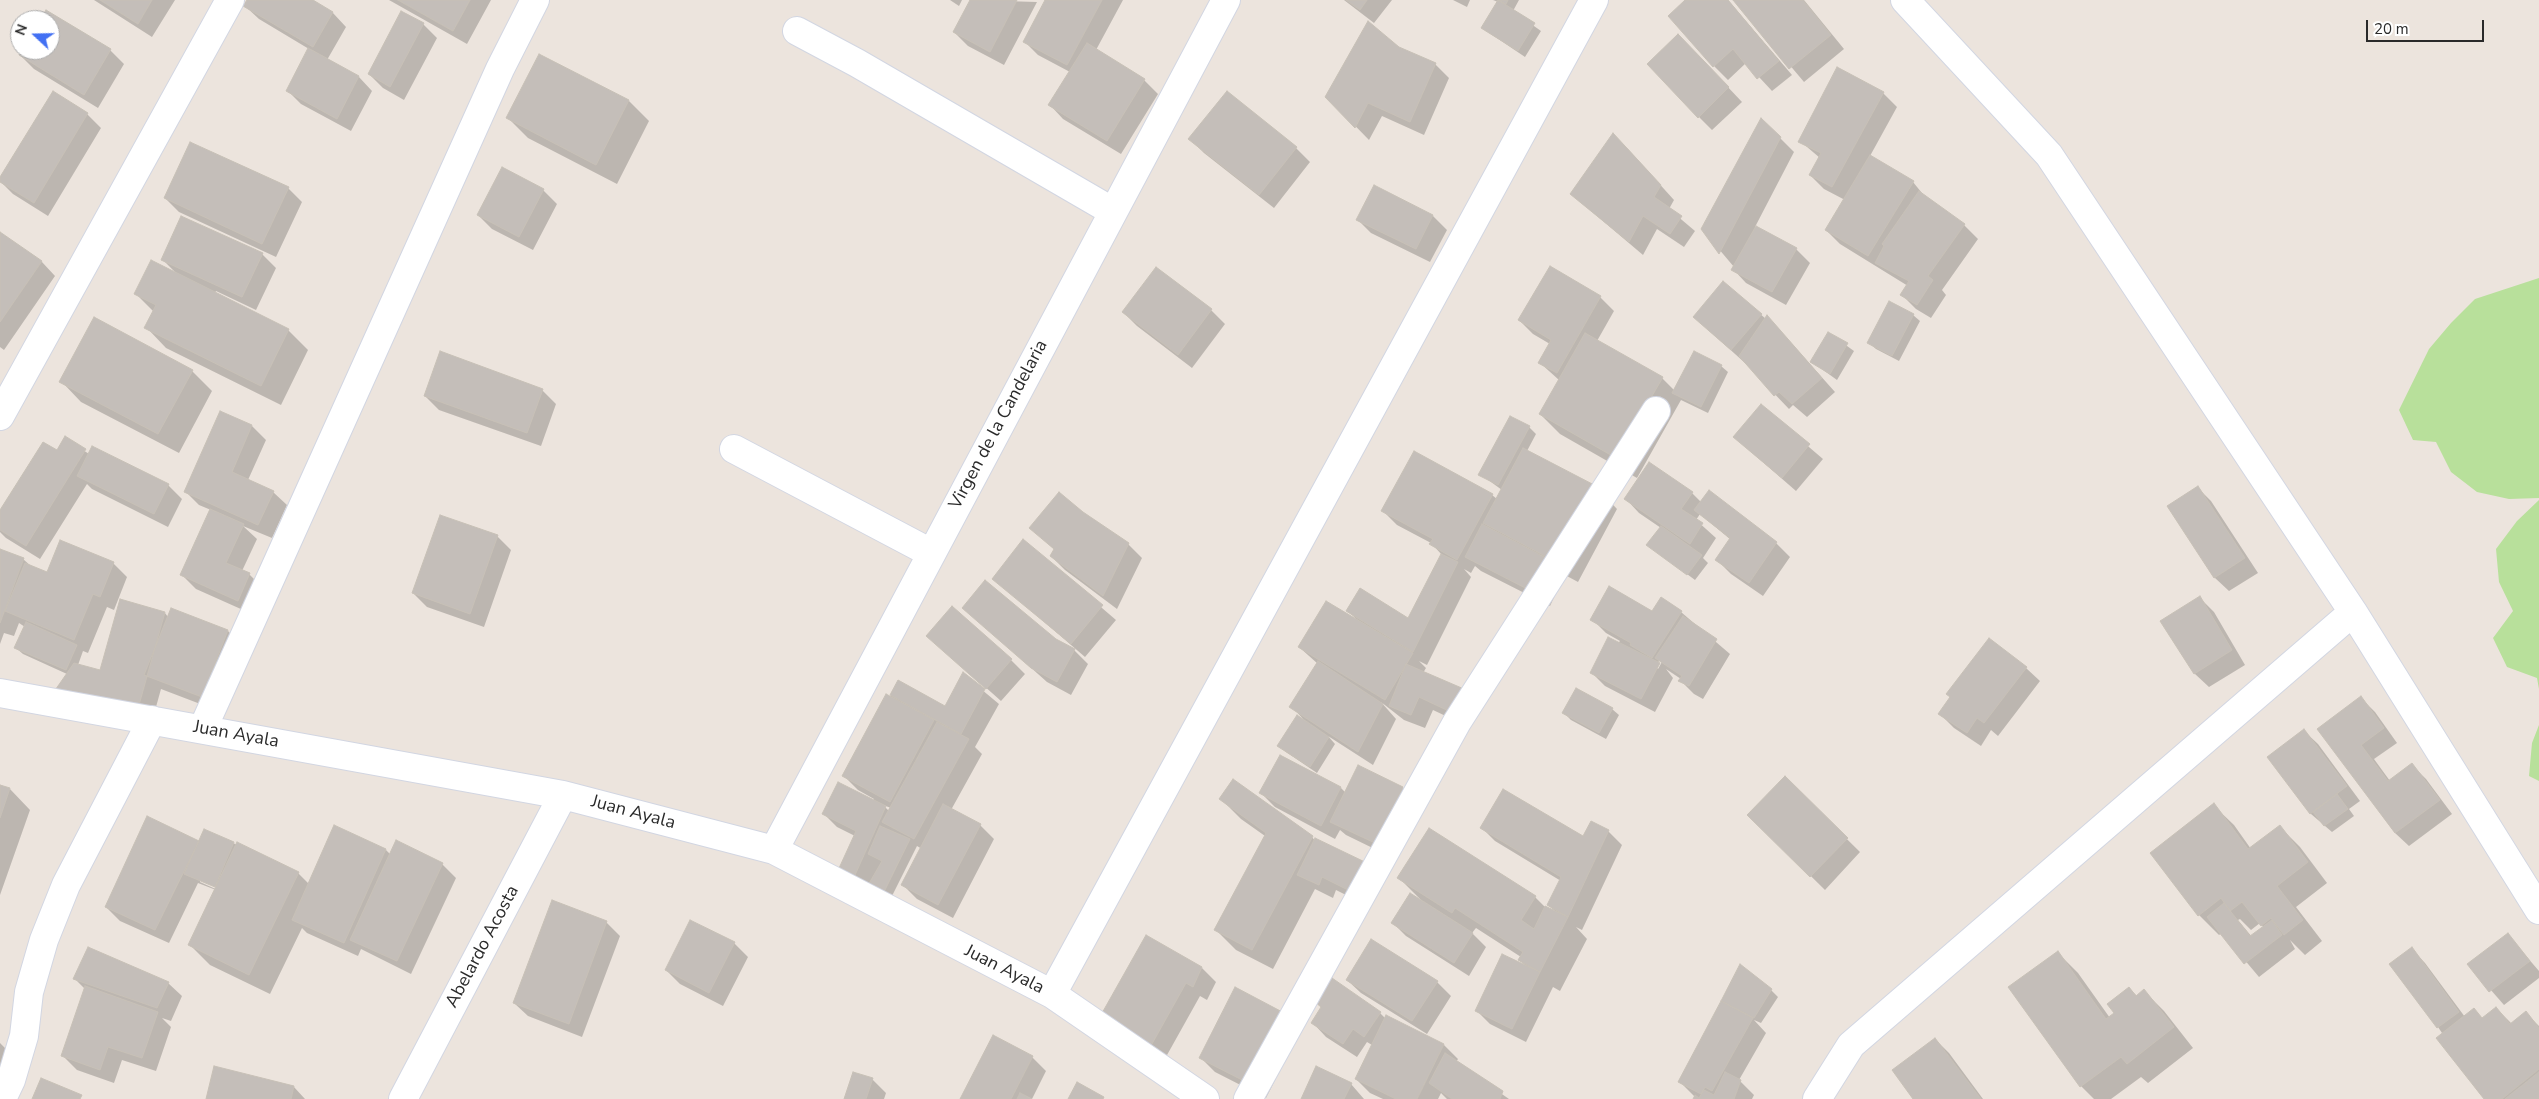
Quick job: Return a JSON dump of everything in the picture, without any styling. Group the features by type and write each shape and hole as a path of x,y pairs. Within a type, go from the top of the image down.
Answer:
{"street":[{"path":"0,416 230,0"},
{"path":"203,728 496,78 535,0"},
{"name":"Virgen de la Candelaria","path":"774,850 1112,211 1226,0"},
{"path":"1052,994 1594,0"},
{"path":"1905,0 2049,155 2354,612 2539,910"},
{"path":"797,31 857,63 1112,211"},
{"path":"1248,1099 1457,722 1656,411"},
{"path":"734,449 932,553"},
{"path":"1817,1099 1851,1045 2354,612"},
{"name":"Juan Ayala","path":"0,693 203,728 563,795 774,850 1052,994 1204,1099"},
{"path":"2,1099 11,1080 24,1036 29,992 44,940 66,885 152,720"},
{"name":"Abelardo Acosta","path":"403,1099 563,795"}],"green space":[{"path":"2539,278 2539,498 2509,499 2477,492 2451,472 2436,442 2413,440 2399,410 2429,349 2475,299"},
{"path":"2539,500 2539,689 2537,678 2507,667 2493,638 2513,611 2499,582 2496,549 2517,521"},
{"path":"2539,725 2539,781 2529,776 2532,743"}],"building":[{"path":"100,0 152,0 138,24"},
{"path":"247,0 313,0 333,12 313,47 243,6"},
{"path":"398,0 470,0 453,31"},
{"path":"970,0 1017,0 990,52 953,32"},
{"path":"1045,0 1102,0 1067,65 1023,42"},
{"path":"1346,0 1367,0 1360,10"},
{"path":"1497,0 1508,0 1506,4"},
{"path":"1498,0 1535,23 1518,51 1481,28"},
{"path":"1685,0 1728,0 1779,61 1757,79 1733,49 1713,67 1668,16"},
{"path":"1733,0 1803,0 1831,35 1789,69"},
{"path":"401,11 424,23 390,87 368,74"},
{"path":"60,18 111,49 84,95 27,60 60,60"},
{"path":"1368,21 1399,47 1436,63 1410,122 1368,103 1355,128 1325,97"},
{"path":"1678,34 1729,87 1698,118 1647,64"},
{"path":"1087,43 1145,79 1107,141 1048,105"},
{"path":"308,48 359,76 337,119 286,91"},
{"path":"539,54 629,100 596,165 506,118"},
{"path":"1837,67 1884,92 1832,187 1809,175 1821,153 1798,142"},
{"path":"53,91 88,113 34,203 0,182 0,177"},
{"path":"1227,91 1297,147 1259,195 1188,139"},
{"path":"1761,118 1781,137 1719,254 1701,229"},
{"path":"1613,133 1661,185 1654,197 1682,216 1670,234 1643,216 1629,242 1570,194"},
{"path":"190,142 289,187 262,244 164,198"},
{"path":"1870,155 1914,181 1868,256 1825,230"},
{"path":"502,167 544,189 519,237 477,215"},
{"path":"1374,185 1433,215 1416,249 1356,220"},
{"path":"1919,191 1965,224 1928,276 1933,280 1917,305 1900,295 1909,281 1875,263 1884,246 1882,244"},
{"path":"181,216 263,253 242,297 161,260"},
{"path":"1756,226 1797,248 1772,292 1731,270"},
{"path":"0,232 42,261 0,322"},
{"path":"151,260 289,329 261,386 144,328 156,305 134,294"},
{"path":"1550,266 1601,296 1557,373 1538,363 1551,340 1518,320"},
{"path":"1156,267 1212,309 1178,355 1122,312"},
{"path":"1723,281 1762,314 1731,350 1693,317"},
{"path":"1889,301 1914,314 1892,356 1867,343"},
{"path":"1767,315 1822,378 1792,404 1779,392 1774,396 1739,356"},
{"path":"94,317 193,370 158,434 59,382"},
{"path":"1828,332 1848,343 1830,374 1810,362"},
{"path":"1585,333 1663,377 1616,458 1539,414"},
{"path":"440,351 543,389 527,433 424,396"},
{"path":"1694,351 1722,365 1701,407 1672,393"},
{"path":"1761,404 1810,444 1782,478 1733,437"},
{"path":"220,411 252,425 232,472 274,491 258,525 184,492"},
{"path":"1510,416 1530,426 1498,485 1478,475"},
{"path":"65,436 86,449 26,546 0,530 0,510 43,442 57,450"},
{"path":"92,446 169,484 154,514 77,476"},
{"path":"1523,448 1598,487 1558,563 1483,523"},
{"path":"1414,451 1493,494 1457,560 1429,544 1433,539 1381,511"},
{"path":"1649,462 1693,492 1681,509 1703,523 1690,544 1624,499"},
{"path":"2198,486 2245,558 2214,578 2167,506"},
{"path":"1709,490 1777,542 1749,583 1715,560 1730,538 1694,510"},
{"path":"1059,492 1083,512 1129,543 1103,596 1050,556 1054,549 1029,528"},
{"path":"210,509 244,524 226,563 250,573 238,601 180,575"},
{"path":"440,515 498,535 470,614 412,593"},
{"path":"1482,524 1552,561 1535,593 1465,557"},
{"path":"1661,526 1702,555 1687,575 1646,545"},
{"path":"1023,539 1103,605 1071,644 992,579"},
{"path":"60,540 114,562 100,597 93,594 74,640 5,611 25,563 47,572"},
{"path":"0,549 24,558 0,623"},
{"path":"1441,554 1458,562 1413,652 1346,611 1360,588 1408,618"},
{"path":"985,580 1056,639 1075,649 1057,682 1031,668 962,608"},
{"path":"1609,586 1652,611 1661,597 1682,611 1652,658 1630,645 1631,643 1590,620"},
{"path":"2200,596 2232,650 2194,674 2160,621"},
{"path":"120,599 165,612 137,712 51,696 74,663 100,670"},
{"path":"1326,601 1413,653 1385,700 1298,647"},
{"path":"952,606 1012,659 986,689 926,636"},
{"path":"171,608 228,630 202,697 144,675"},
{"path":"1683,616 1717,639 1689,686 1678,681 1682,676 1655,658"},
{"path":"26,622 77,645 66,670 14,648"},
{"path":"1608,637 1660,663 1641,699 1590,673"},
{"path":"1989,638 2027,667 1984,723 1977,718 1967,733 1938,714 1950,697 1946,694"},
{"path":"1318,661 1383,704 1358,752 1289,707"},
{"path":"1406,664 1464,689 1453,713 1419,697 1411,715 1389,706"},
{"path":"963,672 985,689 961,734 890,695 898,680 945,706"},
{"path":"1576,688 1613,708 1599,733 1562,713"},
{"path":"886,694 934,720 890,802 842,776"},
{"path":"2361,696 2384,728 2361,745 2388,781 2412,763 2440,800 2395,833 2317,729"},
{"path":"1297,715 1329,737 1310,767 1277,746"},
{"path":"937,722 969,739 914,839 882,822"},
{"path":"2304,729 2347,786 2310,814 2267,757"},
{"path":"1280,755 1341,787 1321,826 1259,793"},
{"path":"1358,765 1403,787 1375,843 1330,822"},
{"path":"1785,776 1848,838 1810,877 1747,815"},
{"path":"1233,779 1313,836 1252,950 1214,930 1266,833 1219,799"},
{"path":"838,782 886,806 851,884 835,877 856,831 822,814"},
{"path":"0,785 10,788 0,818"},
{"path":"1503,789 1583,836 1591,821 1609,830 1568,917 1547,905 1561,877 1480,828"},
{"path":"2337,794 2348,809 2324,826 2313,812"},
{"path":"2214,803 2248,849 2280,825 2308,862 2277,886 2303,920 2284,935 2271,918 2261,926 2242,902 2230,911 2221,898 2198,916 2150,853"},
{"path":"943,804 981,824 938,905 901,885"},
{"path":"147,816 199,841 155,930 105,907"},
{"path":"334,825 386,849 344,943 292,920"},
{"path":"880,826 910,839 882,896 867,887 882,861 868,854"},
{"path":"1429,828 1536,896 1521,920 1534,929 1545,906 1568,917 1540,972 1518,960 1523,952 1455,908 1452,913 1397,878"},
{"path":"204,829 234,842 215,887 184,874"},
{"path":"1315,838 1369,864 1354,893 1322,877 1319,885 1297,875"},
{"path":"396,840 443,863 397,961 350,940"},
{"path":"237,842 299,872 249,975 188,945"},
{"path":"1410,893 1473,933 1454,963 1391,923"},
{"path":"552,900 607,921 569,1024 513,1003"},
{"path":"2224,903 2250,936 2272,920 2282,935 2244,964 2207,917"},
{"path":"690,920 735,942 709,993 665,970"},
{"path":"2508,933 2530,961 2489,992 2467,964"},
{"path":"1146,935 1202,967 1193,987 1186,983 1148,1051 1097,1022"},
{"path":"1371,939 1438,981 1412,1021 1346,980"},
{"path":"88,947 169,982 157,1008 73,979"},
{"path":"2412,947 2459,1012 2437,1028 2389,964"},
{"path":"2058,951 2106,1019 2114,1013 2107,1004 2129,987 2136,996 2144,989 2174,1027 2127,1064 2121,1057 2080,1087 2008,987"},
{"path":"1502,954 1540,972 1512,1029 1475,1011"},
{"path":"1740,964 1772,989 1754,1018 1721,1001"},
{"path":"1332,978 1381,1012 1364,1037 1353,1029 1343,1044 1311,1023 1321,1007 1315,1002"},
{"path":"85,986 158,1012 142,1058 108,1047 100,1070 61,1056"},
{"path":"1235,987 1288,1015 1252,1085 1199,1058"},
{"path":"1721,1001 1753,1018 1712,1091 1705,1087 1701,1094 1678,1082"},
{"path":"2496,1007 2510,1024 2526,1011 2539,1028 2539,1069 2502,1099 2484,1099 2436,1038 2474,1008 2482,1018"},
{"path":"1386,1015 1444,1044 1417,1099 1396,1099 1355,1079"},
{"path":"993,1035 1033,1056 1011,1099 960,1099"},
{"path":"1935,1038 1981,1099 1913,1099 1892,1070"},
{"path":"1445,1053 1503,1091 1500,1099 1452,1099 1429,1083"},
{"path":"214,1066 294,1086 291,1099 206,1099"},
{"path":"1316,1066 1352,1083 1344,1099 1301,1099"},
{"path":"853,1072 873,1078 866,1099 844,1099"},
{"path":"1725,1072 1741,1080 1734,1099 1693,1099 1695,1095 1699,1098 1704,1090 1714,1095"},
{"path":"2539,1072 2539,1099 2505,1099"},
{"path":"41,1078 82,1095 80,1099 32,1099"},
{"path":"1077,1082 1104,1097 1103,1099 1068,1099"},
{"path":"1020,1093 1032,1099 1017,1099"}]}
